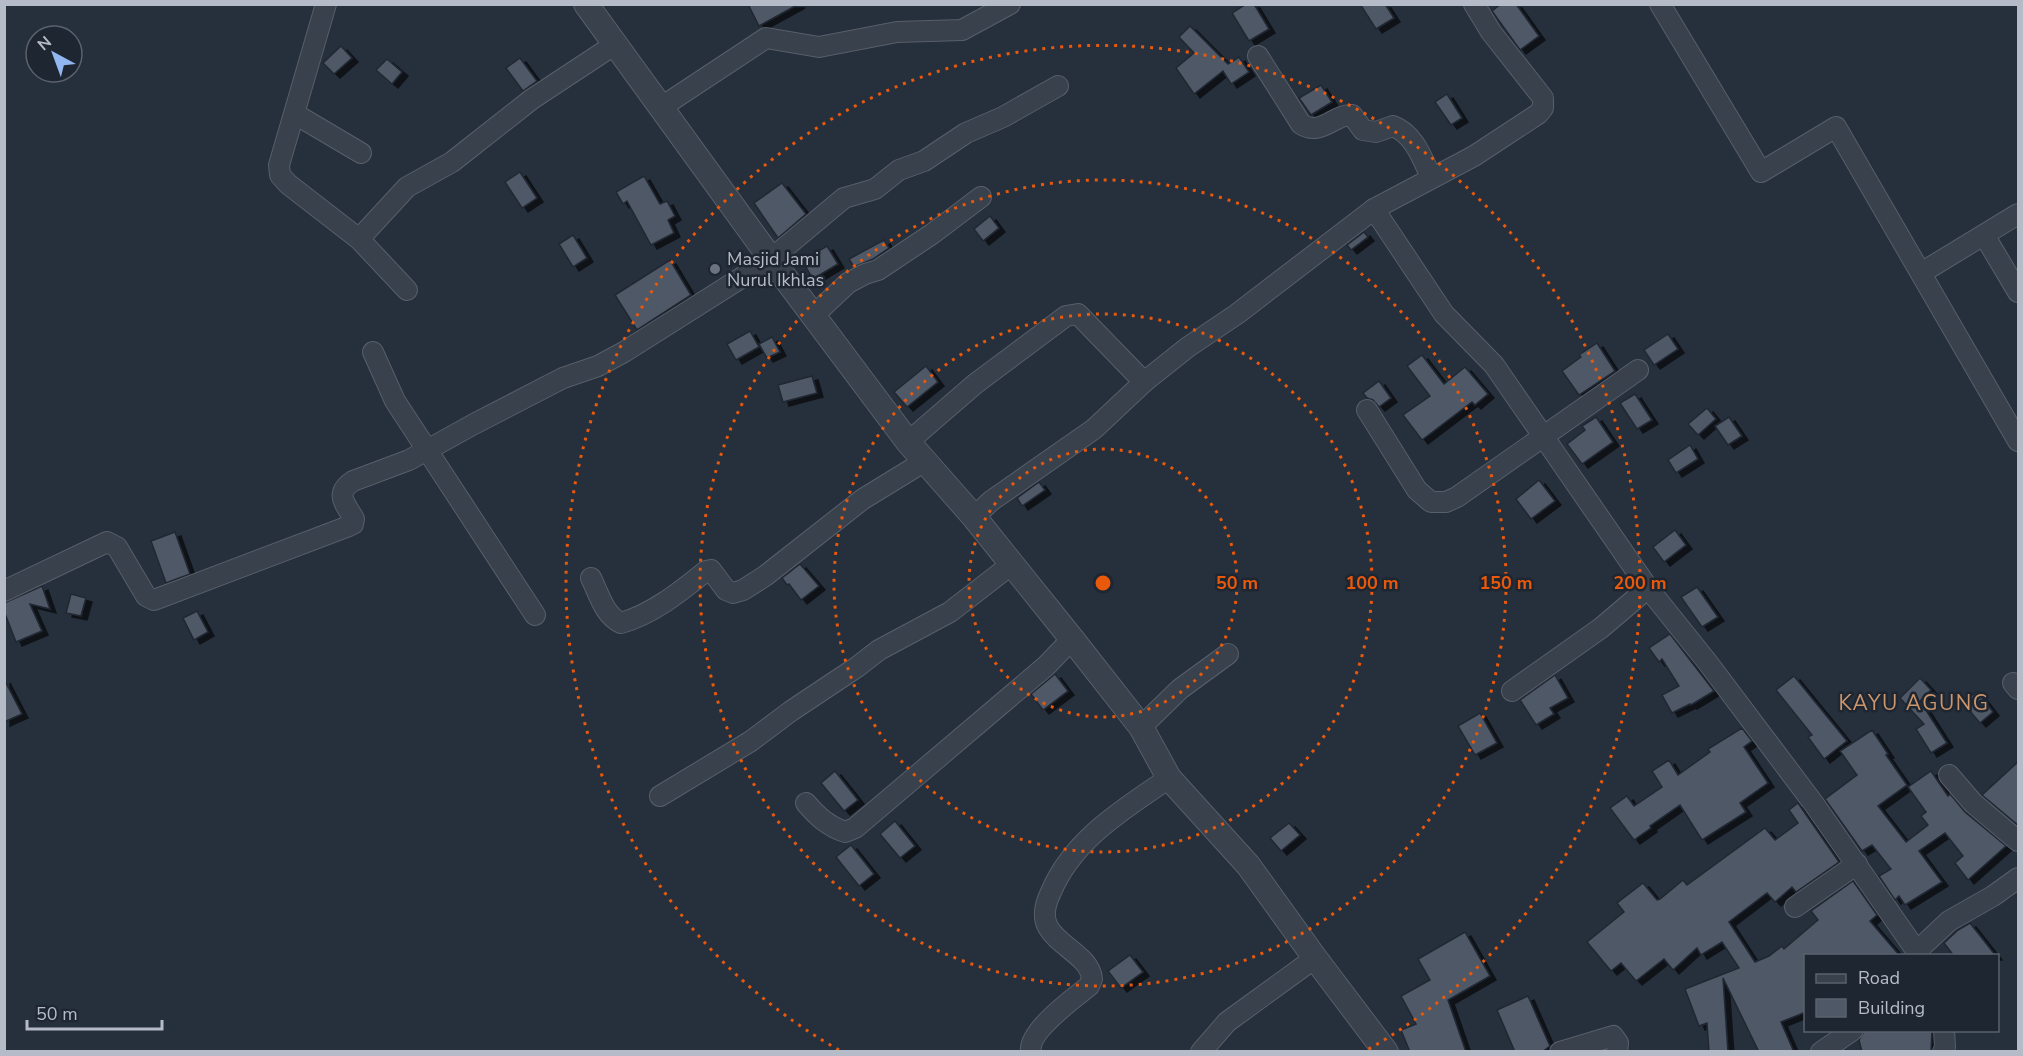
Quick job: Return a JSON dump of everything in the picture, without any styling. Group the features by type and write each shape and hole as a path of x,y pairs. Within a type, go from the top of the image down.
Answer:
{"street":[{"path":"326,4 279,165 280,175 302,195 359,238 407,290"},
{"path":"586,4 771,259 908,442 974,517 1141,727 1169,778 1248,864 1386,1052"},
{"path":"660,108 766,38 819,47 897,32 962,30 1010,4"},
{"path":"974,517 991,501 1094,429 1144,382 1188,347 1237,314 1374,209 1474,156 1532,119 1543,108 1543,98 1491,32 1474,4"},
{"path":"1660,4 1761,172 1836,127 2019,441"},
{"path":"359,238 407,187 452,162 532,99 614,45"},
{"path":"1258,56 1301,124 1307,128 1319,128 1343,115 1352,115 1363,130 1376,132 1393,126 1404,130 1416,147 1431,177"},
{"path":"4,591 107,542 117,546 146,596 150,599 158,599 349,526 353,524 354,519 342,499 342,492 346,486 409,460 563,378 598,366 624,352 771,259 844,198 875,189 899,170 924,160 966,133 1004,117 1058,86"},
{"path":"295,114 361,153"},
{"path":"813,316 848,283 878,270 932,234 981,197"},
{"path":"1374,209 1444,314 1494,365 1648,588 1754,723 1919,953 1949,921 2019,878"},
{"path":"1921,273 2019,214"},
{"path":"1984,235 2019,292"},
{"path":"908,442 975,384 1066,316 1072,314 1078,314 1144,382"},
{"path":"373,352 395,401 535,615"},
{"path":"1367,410 1417,490 1431,502 1446,502 1457,497 1638,370"},
{"path":"591,578 608,613 621,623 674,596 706,571 711,570 726,590 733,594 743,590 796,553 863,498 925,461"},
{"path":"660,796 751,741 879,650 950,612 1012,564"},
{"path":"1512,691 1602,628 1648,588"},
{"path":"806,803 822,821 834,828 845,832 855,828 1046,666 1072,639"},
{"path":"1141,727 1179,689 1228,654"},
{"path":"1949,775 1973,803 2019,841"},
{"path":"1031,1052 1034,1035 1089,986 1092,979 1087,965 1047,926 1045,905 1055,882 1067,863 1088,838 1113,817 1169,778"},
{"path":"1795,907 1857,864"},
{"path":"1201,1052 1227,1022 1315,958"},
{"path":"1821,1052 1850,1032"},
{"path":"1943,1052 1944,1032"},
{"path":"1560,1052 1613,1036 1618,1043 1617,1052"}],"building":[{"path":"748,4 799,4 759,26"},
{"path":"1246,4 1254,4 1269,29 1249,41 1232,13"},
{"path":"1360,4 1385,4 1394,18 1376,29"},
{"path":"1501,4 1516,4 1539,36 1520,50 1492,11"},
{"path":"1190,26 1228,64 1239,57 1249,72 1231,84 1223,71 1194,94 1176,68 1194,53 1179,37"},
{"path":"341,46 352,58 334,74 323,63"},
{"path":"520,58 537,81 523,91 506,68"},
{"path":"387,59 402,72 392,84 376,70"},
{"path":"1321,85 1332,102 1311,115 1299,98"},
{"path":"1447,94 1462,118 1451,125 1435,102"},
{"path":"520,172 537,198 522,208 505,182"},
{"path":"644,176 660,204 667,201 675,216 668,220 674,233 651,245 627,201 623,204 616,192"},
{"path":"782,183 806,214 778,238 754,203"},
{"path":"990,216 999,228 983,241 974,229"},
{"path":"1364,232 1368,237 1351,250 1347,245"},
{"path":"573,235 587,258 573,267 559,244"},
{"path":"884,240 889,248 873,259 854,267 849,259"},
{"path":"827,246 838,264 813,279 802,261"},
{"path":"670,260 691,295 637,330 615,295"},
{"path":"750,331 759,347 736,360 727,344"},
{"path":"1668,334 1678,349 1654,365 1644,350"},
{"path":"772,337 780,352 767,358 759,344"},
{"path":"1597,343 1615,371 1579,395 1562,371 1581,357 1579,355"},
{"path":"1422,355 1444,384 1465,367 1488,394 1475,405 1472,402 1422,440 1403,415 1430,396 1407,366"},
{"path":"926,366 938,382 907,407 894,392"},
{"path":"812,376 817,393 783,402 778,385"},
{"path":"1379,381 1391,398 1379,407 1363,393"},
{"path":"1635,394 1652,420 1637,429 1620,403"},
{"path":"1707,408 1716,419 1698,435 1688,424"},
{"path":"1596,417 1613,442 1582,464 1567,444 1585,430 1582,426"},
{"path":"1729,417 1742,436 1728,445 1715,426"},
{"path":"1690,445 1698,459 1676,473 1668,460"},
{"path":"1539,480 1555,501 1531,519 1516,499"},
{"path":"1039,482 1045,490 1022,506 1017,498"},
{"path":"1675,530 1686,545 1664,562 1653,547"},
{"path":"175,532 190,574 166,583 151,541"},
{"path":"800,564 819,586 801,600 782,578"},
{"path":"42,586 50,609 30,604 42,631 16,642 4,611 4,603"},
{"path":"1697,587 1718,617 1702,627 1681,597"},
{"path":"71,594 86,598 81,616 66,613"},
{"path":"197,611 208,632 194,640 183,618"},
{"path":"1670,634 1714,691 1672,713 1662,695 1679,686 1662,659 1659,662 1649,648"},
{"path":"1055,674 1068,691 1043,710 1031,694"},
{"path":"1555,675 1568,698 1550,708 1554,714 1536,725 1520,700"},
{"path":"1794,676 1847,741 1824,759 1808,737 1812,735 1776,690"},
{"path":"1920,678 1931,690 1920,701 1947,743 1931,753 1916,729 1924,724 1900,698"},
{"path":"4,679 22,714 4,722"},
{"path":"1977,691 1993,712 1980,723 1963,703"},
{"path":"1480,713 1497,743 1475,755 1458,726"},
{"path":"1742,728 1752,741 1744,747 1768,783 1740,803 1746,812 1702,840 1680,805 1634,840 1610,808 1627,796 1634,806 1662,787 1652,771 1669,760 1678,775 1710,752 1708,749"},
{"path":"1872,730 1907,785 1878,806 1906,842 1928,825 1921,816 1926,812 1908,787 1931,771 1948,796 1950,794 1965,812 2006,846 1968,880 1955,863 1963,856 1945,833 1919,851 1942,882 1905,905 1899,896 1895,900 1879,876 1891,869 1872,845 1862,851 1825,799 1857,775 1840,751"},
{"path":"2019,761 2019,826 1982,795"},
{"path":"835,771 858,800 844,811 821,783"},
{"path":"1798,803 1839,862 1796,892 1792,887 1775,902 1767,893 1729,922 1755,962 1769,956 1782,946 1784,949 1818,920 1811,911 1853,881 1877,915 1870,921 1898,954 1804,954 1804,1013 1781,1022 1794,1052 1759,1052 1723,978 1728,1052 1709,1052 1707,1023 1699,1026 1685,989 1739,968 1722,942 1701,955 1697,948 1673,970 1664,959 1636,981 1621,963 1611,971 1587,942 1624,912 1617,903 1643,883 1657,900 1660,899 1683,880 1687,885 1765,828 1775,840 1798,823 1789,810"},
{"path":"895,821 915,846 900,858 880,834"},
{"path":"1289,823 1300,835 1281,851 1270,838"},
{"path":"851,845 874,874 859,886 836,857"},
{"path":"1970,923 1994,954 1952,954 1944,943"},
{"path":"1465,932 1490,976 1448,1000 1466,1052 1410,1052 1401,1030 1416,1024 1401,996 1430,980 1418,959"},
{"path":"1130,955 1143,972 1121,988 1108,971"},
{"path":"1528,996 1550,1046 1542,1052 1515,1052 1497,1010"},
{"path":"1864,1032 1932,1032 1931,1052 1862,1052 1859,1040"}],"place":[{"name":"Masjid Jami Nurul Ikhlas","path":"715,269"}],"district":[{"name":"KAYU AGUNG","path":"1914,703"}]}
